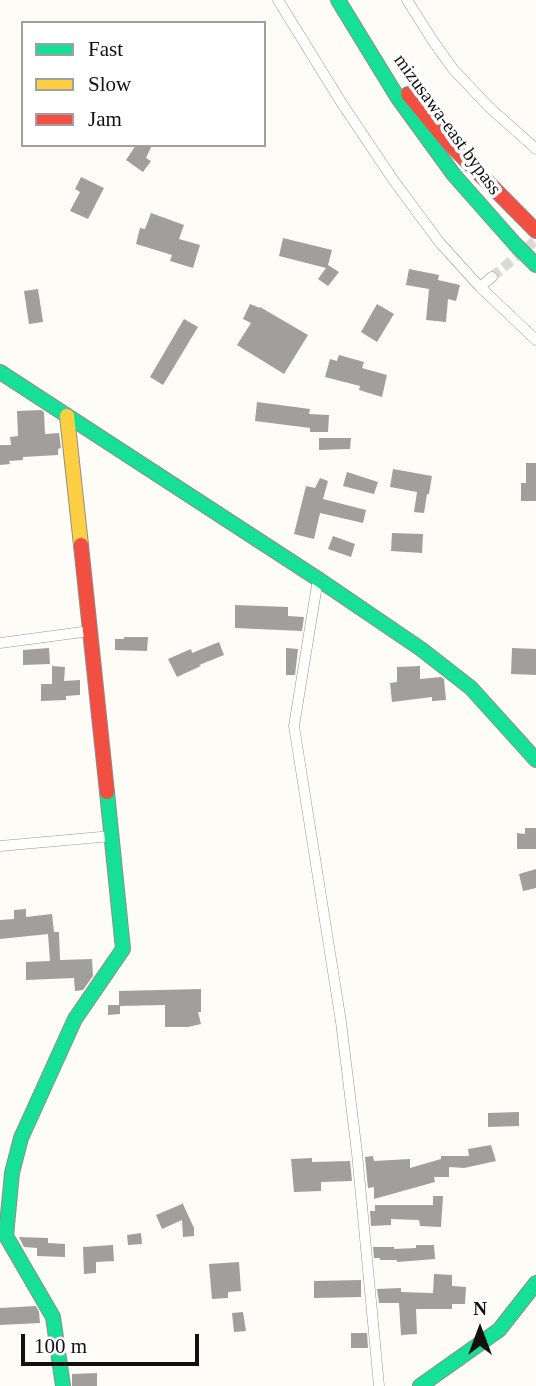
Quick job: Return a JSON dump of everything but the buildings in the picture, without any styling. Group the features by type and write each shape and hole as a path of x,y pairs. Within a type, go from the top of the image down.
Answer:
{"main road":[{"name":"mizusawa-east bypass","path":"338,0 398,98 454,175 536,265"},
{"path":"358,31 445,139 536,231"},
{"path":"398,98 419,136 454,184 504,246 536,280"},
{"path":"0,372 421,649 471,688 536,760"},
{"path":"63,1386 53,1317 3,1238 12,1173 21,1138 75,1019 123,949 68,416"},
{"path":"420,1386 499,1329 536,1283"}],"street":[{"path":"278,0 341,102 440,243 480,287 536,340"},
{"path":"407,0 453,69 489,107 536,149"},
{"path":"480,287 492,277"},
{"path":"318,579 295,726 341,1021 357,1153 379,1386"},
{"path":"0,643 90,631"},
{"path":"0,846 112,836"}],"tunnel":[{"path":"492,277 536,240"}],"traffic: fast":[{"path":"338,0 398,98 454,175 536,265"},
{"path":"0,372 421,649 471,688 536,760"},
{"path":"63,1386 53,1317 6,1236 12,1173 21,1138 75,1019 123,949 107,792"},
{"path":"420,1386 499,1330 536,1283"}],"traffic: slow":[{"path":"67,416 81,545"}],"traffic: jam":[{"path":"408,94 445,139 536,231"},
{"path":"81,545 107,792"}]}
